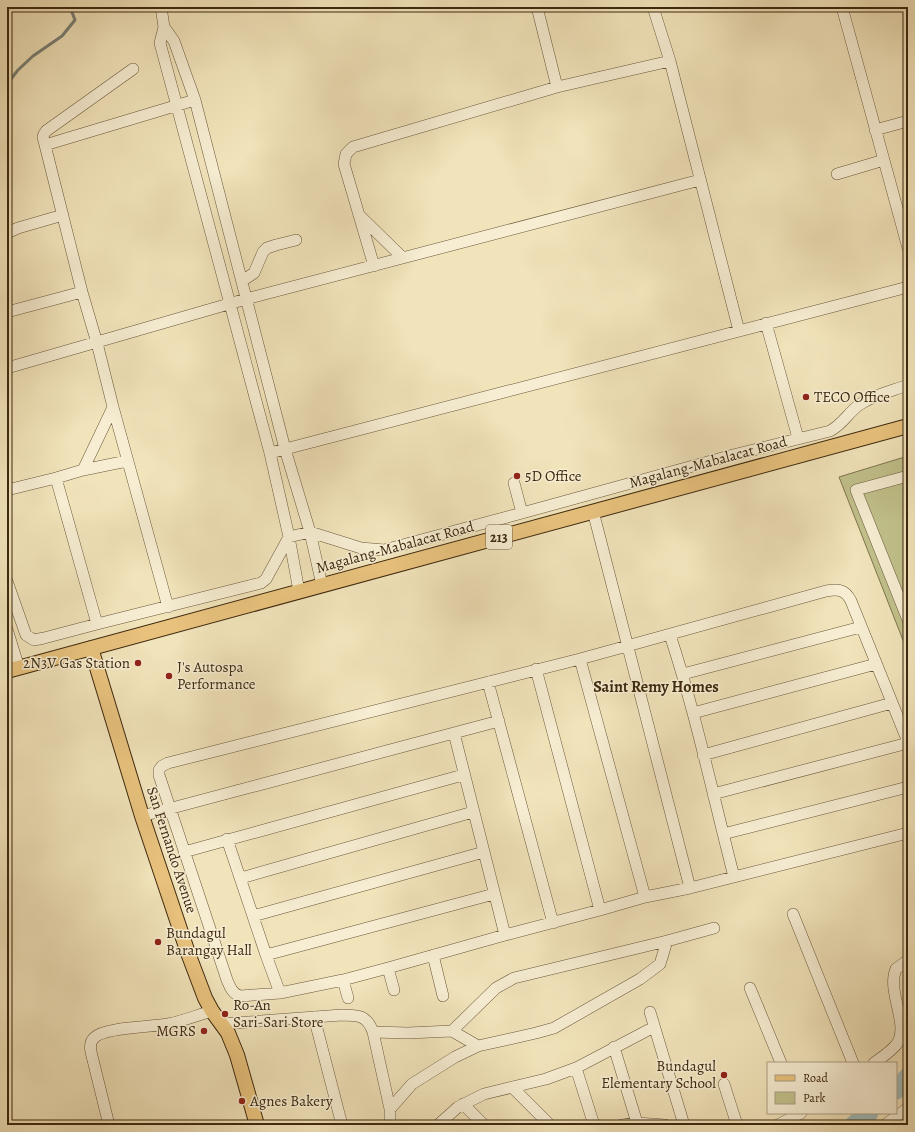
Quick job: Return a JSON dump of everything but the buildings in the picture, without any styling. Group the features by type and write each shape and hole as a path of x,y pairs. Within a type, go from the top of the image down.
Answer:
{"main road":[{"name":"Magalang-Mabalacat Road","path":"13,670 908,426"},
{"name":"San Fernando Avenue","path":"91,648 142,816 199,984 212,1011 228,1033 237,1055 257,1125"}],"street":[{"path":"160,7 164,27 174,41 195,100 285,449 310,532 322,585"},
{"path":"537,7 557,87"},
{"path":"653,7 670,61 739,331"},
{"path":"842,7 908,248"},
{"path":"164,27 160,43 270,453 289,537 299,591"},
{"path":"374,266 344,164 346,154 353,147 557,87 670,61"},
{"path":"133,69 46,131 44,137 82,292 168,607"},
{"path":"45,145 195,100"},
{"path":"875,130 908,121"},
{"path":"837,174 884,160"},
{"path":"7,368 246,299 700,180"},
{"path":"7,233 18,228 62,215"},
{"path":"358,215 403,258"},
{"path":"242,281 254,273 263,252 267,248 296,240"},
{"path":"270,453 908,287"},
{"path":"7,312 82,292"},
{"path":"766,324 798,438"},
{"path":"7,581 26,635 34,640 44,638 264,581 289,537 310,532 361,548 384,550 798,438 830,431 838,427 859,405 872,398 908,385"},
{"path":"83,470 113,408"},
{"path":"7,490 83,470 127,461"},
{"path":"908,476 856,490 908,620"},
{"path":"56,478 97,624"},
{"path":"514,483 522,513"},
{"path":"593,511 629,645 690,888"},
{"path":"713,794 908,743 848,595 844,591 837,589 826,591 580,659 165,764 160,767 159,775 227,980 233,992 236,995 241,996 280,993 343,980 645,897 690,888 908,833"},
{"path":"683,674 861,627"},
{"path":"7,629 13,670"},
{"path":"670,635 683,674 734,877"},
{"path":"580,659 645,897"},
{"path":"693,713 876,664"},
{"path":"536,669 600,910"},
{"path":"488,682 553,923"},
{"path":"703,755 892,704"},
{"path":"142,816 499,721"},
{"path":"454,733 463,775 505,935"},
{"path":"184,852 463,775"},
{"path":"723,834 908,787"},
{"path":"241,878 473,812"},
{"path":"227,839 280,993"},
{"path":"253,916 484,852"},
{"path":"266,955 494,894"},
{"path":"793,914 853,1062"},
{"path":"452,1031 496,988 514,978 667,941 714,928"},
{"path":"390,1109 406,1090 416,1081 478,1046 554,1028 640,979 655,969 661,961 667,941"},
{"path":"433,955 443,996"},
{"path":"876,1062 897,1044 899,1039 901,1032 900,1021 893,983 896,969 908,960"},
{"path":"388,968 394,990"},
{"path":"343,980 348,998"},
{"path":"750,988 781,1062"},
{"path":"109,1125 91,1052 91,1044 94,1038 99,1035 128,1028 168,1024 212,1011"},
{"path":"650,1012 684,1125"},
{"path":"222,1024 342,1015 360,1016 370,1024 373,1032 390,1109 390,1125"},
{"path":"314,1017 342,1125"},
{"path":"438,1125 463,1104 484,1094 494,1090 546,1079 576,1068 654,1027"},
{"path":"373,1032 408,1034 452,1031 478,1046"},
{"path":"614,1047 637,1123"},
{"path":"576,1068 594,1125"},
{"path":"724,1084 737,1125"},
{"path":"512,1087 550,1125"},
{"path":"463,1104 484,1125"},
{"path":"885,1125 908,1108"},
{"path":"778,1125 799,1114"},
{"path":"622,1125 637,1123 665,1125"}],"green space":[{"path":"908,456 908,653 839,477"}],"waterway":[{"path":"7,84 18,70 33,56 62,36 75,20 70,7"},
{"path":"897,1089 908,1077"},
{"path":"854,1125 868,1114"}],"place":[{"name":"TECO Office","path":"806,397"},
{"name":"5D Office","path":"517,476"},
{"name":"2N3V Gas Station","path":"138,663"},
{"name":"J's Autospa Performance","path":"169,676"},
{"name":"Bundagul Barangay Hall","path":"158,942"},
{"name":"Ro-An Sari-Sari Store","path":"225,1014"},
{"name":"MGRS","path":"204,1031"},
{"name":"Bundagul Elementary School","path":"724,1075"},
{"name":"Agnes Bakery","path":"242,1101"}],"district":[{"name":"Saint Remy Homes","path":"656,687"}]}
